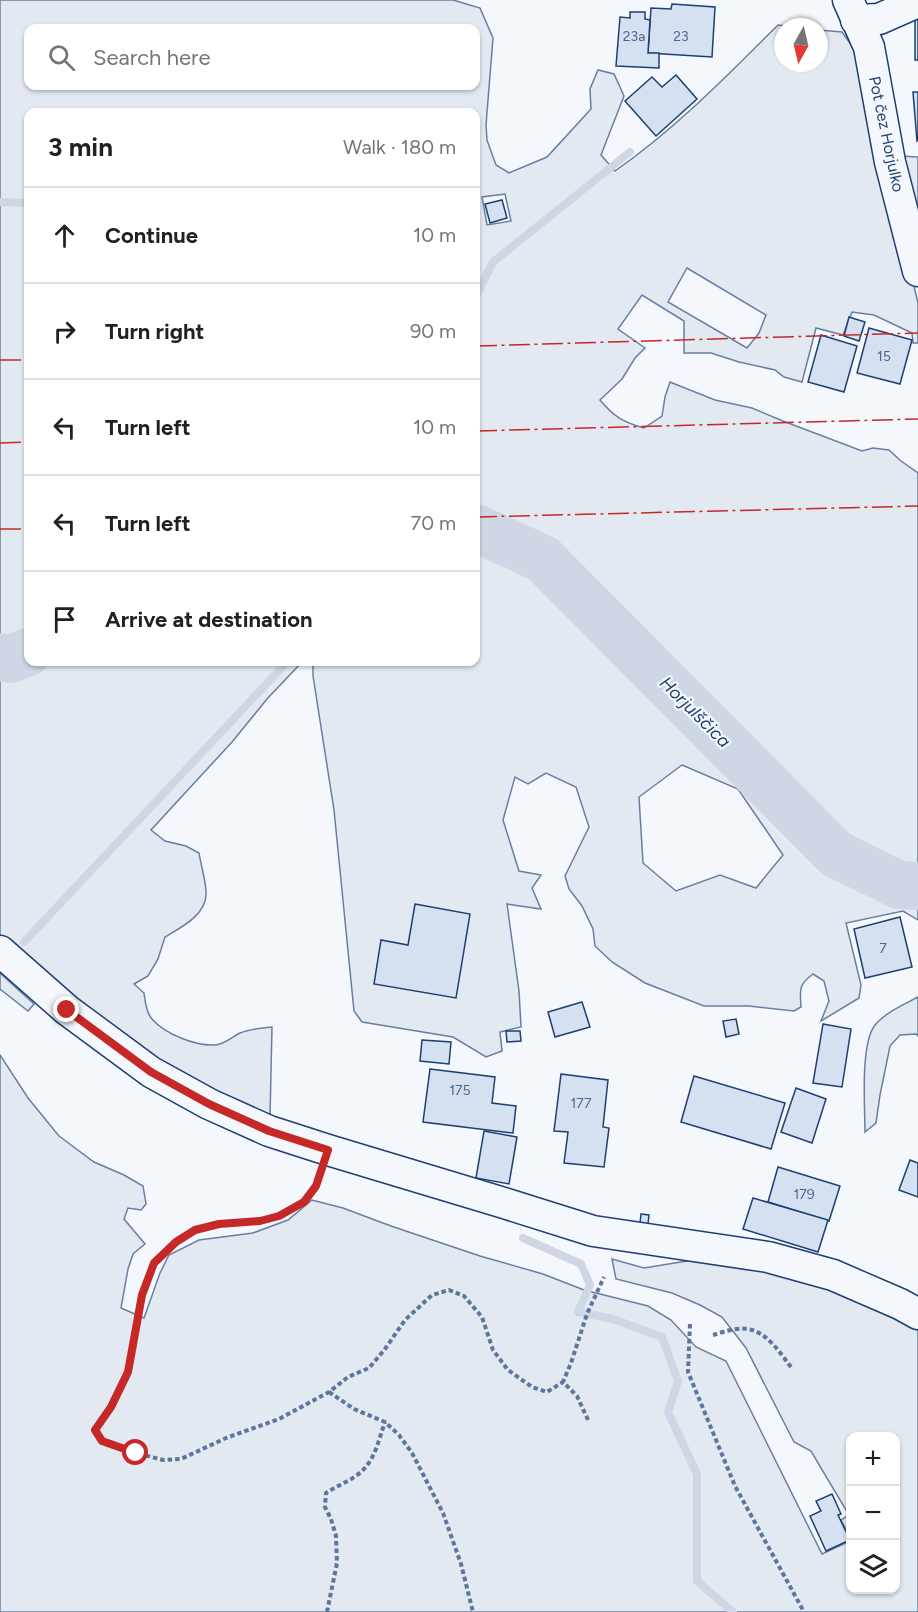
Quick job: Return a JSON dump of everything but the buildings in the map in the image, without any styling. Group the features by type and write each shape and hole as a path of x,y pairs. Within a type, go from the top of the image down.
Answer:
{"street":[{"path":"852,10 879,19 918,2"},
{"name":"Pot čez Horjulko","path":"852,10 869,47 890,162 918,271"},
{"path":"0,951 67,1010 151,1072 209,1104 269,1131 592,1231 768,1257 822,1272 900,1304 918,1314"}],"path":[{"path":"328,1150 316,1186 304,1202 279,1216 260,1221 219,1224 195,1230 176,1242 154,1263 142,1295 128,1372 111,1407 95,1430 102,1441 164,1460 181,1459 226,1438 279,1419 329,1392 348,1377 369,1368 405,1320 432,1295 449,1290 464,1296 482,1317 493,1350 508,1370 532,1387 547,1392 563,1382 587,1314 604,1277"},
{"path":"690,1324 688,1372 735,1486 804,1612"},
{"path":"713,1335 738,1329 759,1332 771,1341 791,1367"},
{"path":"563,1382 577,1396 588,1420"},
{"path":"329,1392 354,1408 385,1422 399,1435 411,1453 443,1513 461,1564 473,1612"},
{"path":"327,1612 337,1563 336,1536 325,1507 326,1493 363,1471 374,1455 385,1422"}],"shaded area":[{"path":"0,0 453,0 480,8 493,38 486,125 487,140 496,165 509,173 547,157 591,109 590,89 598,70 614,74 624,96 601,155 615,171 679,120 774,29 774,72 828,72 828,31 842,32 858,54 918,303 918,343 913,343 912,333 874,315 852,312 843,335 816,328 802,382 784,377 775,370 711,353 684,353 684,321 642,295 618,329 645,348 635,358 622,379 600,400 619,418 644,428 662,416 670,382 715,400 752,408 862,451 873,448 889,450 918,473 918,872 910,873 884,866 842,844 592,589 524,528 480,510 480,108 24,108 24,641 0,641","holes":["505,194 511,221 487,225 482,197","687,268 766,315 759,333 747,348 668,302"]},
{"path":"899,156 918,157 918,240"},
{"path":"480,538 486,540 529,560 758,786 822,854 855,879 888,894 918,900 918,920 903,911 846,923 861,985 859,998 821,1021 829,1001 824,981 813,974 802,985 801,1007 794,1011 749,1006 704,1006 645,983 612,962 595,946 593,929 582,906 569,889 565,876 589,827 576,787 546,773 528,784 515,777 503,820 519,871 541,875 532,888 541,909 507,904 519,991 521,1027 500,1032 502,1051 486,1057 453,1037 362,1022 354,1011 334,810 313,666 480,666","holes":["682,765 738,789 783,855 756,888 720,875 676,891 643,863 639,797"]},
{"path":"0,666 21,670 30,666 298,666 151,830 165,841 186,846 199,853 206,899 193,919 165,937 158,959 148,976 134,984 144,993 147,1010 152,1019 165,1030 190,1041 218,1045 240,1033 272,1027 270,1117 236,1105 153,1059 55,985 0,935"},
{"path":"0,973 34,1004 28,1011 0,989"},
{"path":"918,997 918,1036 916,1034 900,1035 890,1046 876,1123 865,1132 864,1077 870,1034 884,1016"},
{"path":"0,1055 28,1098 59,1136 94,1162 143,1186 146,1204 141,1210 128,1208 124,1219 145,1244 133,1254 121,1308 144,1318 169,1255 199,1240 253,1233 288,1220 312,1200 343,1208 480,1256 543,1274 584,1290 648,1306 671,1320 696,1347 726,1361 822,1554 846,1543 846,1594 900,1594 900,1432 846,1432 846,1510 811,1451 794,1442 746,1348 722,1317 672,1293 616,1279 612,1259 644,1268 687,1261 756,1267 831,1288 918,1330 918,1612 0,1612"},
{"path":"846,1517 846,1529 841,1520"}],"waterway":[{"path":"480,288 493,262 630,152"},
{"path":"0,202 24,203"},
{"name":"Horjulščica","path":"480,530 543,559 836,854 899,885 918,886"},
{"name":"Horjulščica","path":"0,657 11,659 24,654"},
{"path":"24,942 283,666"},
{"path":"523,1238 581,1264 590,1285 578,1312 613,1319 662,1337 678,1381 668,1412 697,1474 697,1581 733,1612"}],"power":[{"path":"480,346 918,333"},
{"path":"0,360 24,360"},
{"path":"480,431 918,419"},
{"path":"0,443 24,442"},
{"path":"480,517 918,506"},
{"path":"0,529 24,529"}],"route":[{"path":"67,1010 151,1072 209,1104 269,1131 328,1150 316,1186 304,1202 279,1216 260,1221 219,1224 195,1230 176,1242 154,1263 142,1295 128,1372 111,1407 95,1430 102,1441 136,1453"}]}
